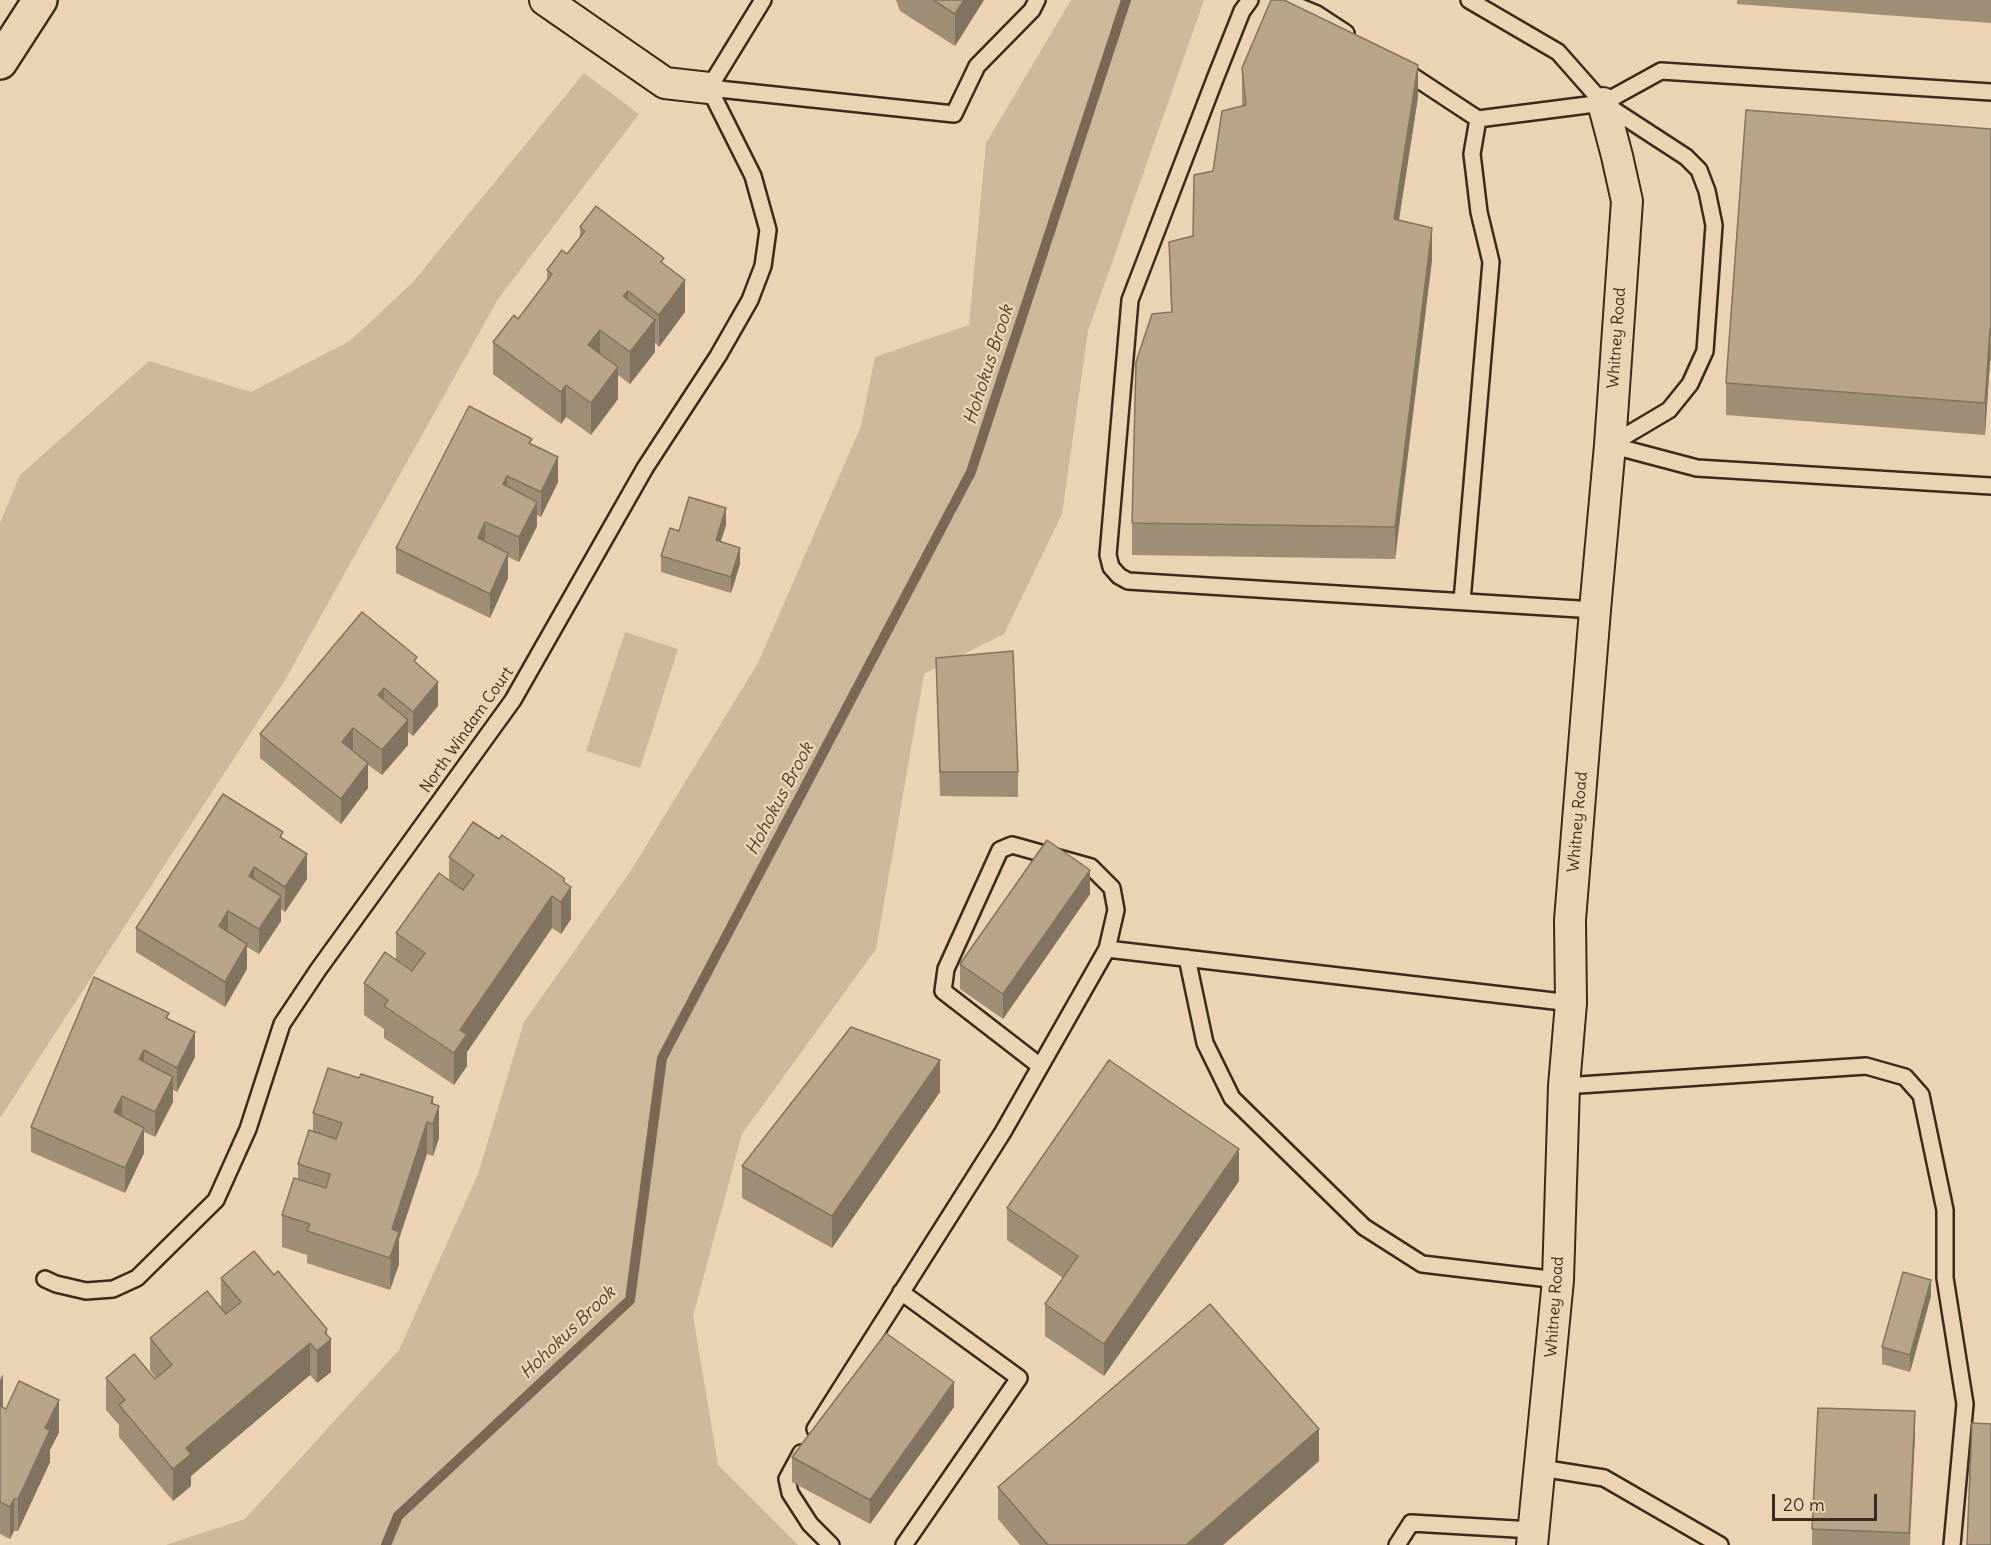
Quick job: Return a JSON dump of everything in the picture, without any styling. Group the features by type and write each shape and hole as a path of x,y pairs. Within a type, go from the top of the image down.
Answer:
{"street":[{"path":"0,62 40,0"},
{"path":"545,0 665,83 710,88"},
{"name":"Whitney Road","path":"1533,1537 1558,1280 1564,1086 1571,1003 1570,920 1594,610 1610,445 1627,201 1603,102"}],"lane":[{"path":"763,0 710,88 954,114 977,66 1032,10 1037,0"},
{"path":"1250,0 1242,11 1130,300 1108,555 1111,567 1119,576 1128,581 1594,610"},
{"path":"1283,0 1317,14 1357,40"},
{"path":"1469,0 1558,52 1603,102 1686,157 1699,170 1707,191 1713,225 1705,351 1690,384 1669,410 1610,445"},
{"path":"1388,60 1478,119 1603,102 1661,71 1991,92"},
{"name":"North Windam Court","path":"45,1279 86,1292 112,1289 129,1282 137,1278 216,1200 248,1129 282,1024 318,970 513,700 645,468 718,356 750,300 763,266 768,231 753,176 710,88"},
{"path":"1462,601 1491,262 1479,212 1472,154 1478,119"},
{"path":"1610,445 1697,468 1991,486"},
{"path":"831,1545 799,1509 790,1492 787,1479 812,1434 1002,1132 1107,949 1116,910 1112,888 1091,867 1012,846 1000,850 946,969 943,991 1040,1065"},
{"path":"1107,949 1571,1003"},
{"path":"1187,958 1205,1043 1232,1098 1364,1227 1422,1263 1558,1280"},
{"path":"1564,1086 1866,1066 1905,1077 1921,1095 1944,1210 1945,1278 1965,1404 1952,1545"},
{"path":"901,1292 1019,1378 904,1545"},
{"path":"1541,1468 1604,1478 1720,1545"},
{"path":"1397,1545 1411,1523 1533,1537"}],"shaded area":[{"path":"1071,0 1204,0 1088,331 1062,514 1004,634 924,674 876,949 742,1134 693,1316 718,1465 798,1545 166,1545 245,1519 399,1350 478,1174 524,1022 630,872 758,663 861,426 875,357 969,325 986,143"},
{"path":"584,73 639,114 498,299 285,680 0,1118 0,523 20,475 149,361 251,392 350,341 413,282"},
{"path":"625,632 678,649 640,768 586,751"}],"building":[{"path":"933,0 964,0 955,14"},
{"path":"1271,0 1284,0 1418,65 1394,219 1432,228 1395,527 1132,523 1136,362 1152,314 1172,312 1169,242 1193,236 1194,175 1213,171 1222,111 1246,105 1242,68"},
{"path":"1746,110 1991,129 1991,329 1985,403 1726,383"},
{"path":"596,206 664,258 661,262 685,280 659,315 628,291 623,296 655,320 630,352 600,330 588,345 618,367 591,403 566,385 561,392 493,342 514,315 518,319 552,274 547,270 562,250 567,254 585,231 580,227"},
{"path":"469,406 532,439 529,443 558,457 541,492 507,476 503,484 537,502 519,537 485,522 478,538 508,553 490,594 396,548"},
{"path":"689,497 726,508 716,540 740,548 731,577 661,556 670,528 679,531"},
{"path":"362,612 417,657 414,661 438,682 413,712 384,688 378,695 408,720 382,750 353,728 342,742 368,763 341,799 260,734"},
{"path":"1013,651 1018,772 940,772 936,658"},
{"path":"223,794 283,832 280,837 307,854 285,887 254,867 249,876 281,896 259,929 228,911 219,926 247,944 225,982 136,928"},
{"path":"473,822 499,839 502,835 564,878 564,882 571,887 561,902 552,896 460,1030 467,1034 454,1053 384,1006 388,1000 364,983 385,952 412,971 425,953 396,933 439,873 463,890 474,875 449,857"},
{"path":"1047,840 1090,870 1003,994 960,964"},
{"path":"94,977 169,1013 166,1018 195,1032 177,1068 144,1050 139,1059 173,1077 155,1112 122,1096 114,1112 144,1128 125,1168 31,1127"},
{"path":"851,1027 940,1060 832,1216 742,1166"},
{"path":"1109,1060 1239,1149 1104,1344 1045,1304 1078,1256 1007,1208"},
{"path":"328,1068 359,1078 361,1074 433,1097 431,1103 439,1106 433,1124 427,1122 392,1229 399,1232 390,1258 307,1231 310,1224 282,1215 294,1178 326,1188 330,1174 298,1164 309,1130 336,1139 342,1123 313,1113"},
{"path":"254,1251 274,1275 278,1271 327,1329 325,1333 331,1339 317,1351 310,1343 186,1448 191,1454 173,1469 119,1405 125,1400 106,1378 134,1354 155,1379 172,1365 150,1338 207,1291 226,1314 241,1302 221,1278"},
{"path":"1903,1272 1931,1280 1910,1355 1882,1347"},
{"path":"1210,1304 1319,1429 1186,1545 1048,1545 998,1487"},
{"path":"886,1333 954,1382 870,1500 792,1457"},
{"path":"19,1381 59,1400 45,1428 50,1430 18,1499 14,1499 10,1507 0,1502 0,1406 6,1409"},
{"path":"1818,1408 1915,1411 1909,1533 1812,1529"},
{"path":"1972,1423 1991,1424 1991,1545 1967,1545"}],"waterway":[{"name":"Hohokus Brook","path":"386,1545 398,1516 630,1300 662,1058 971,472 1126,0"}]}
